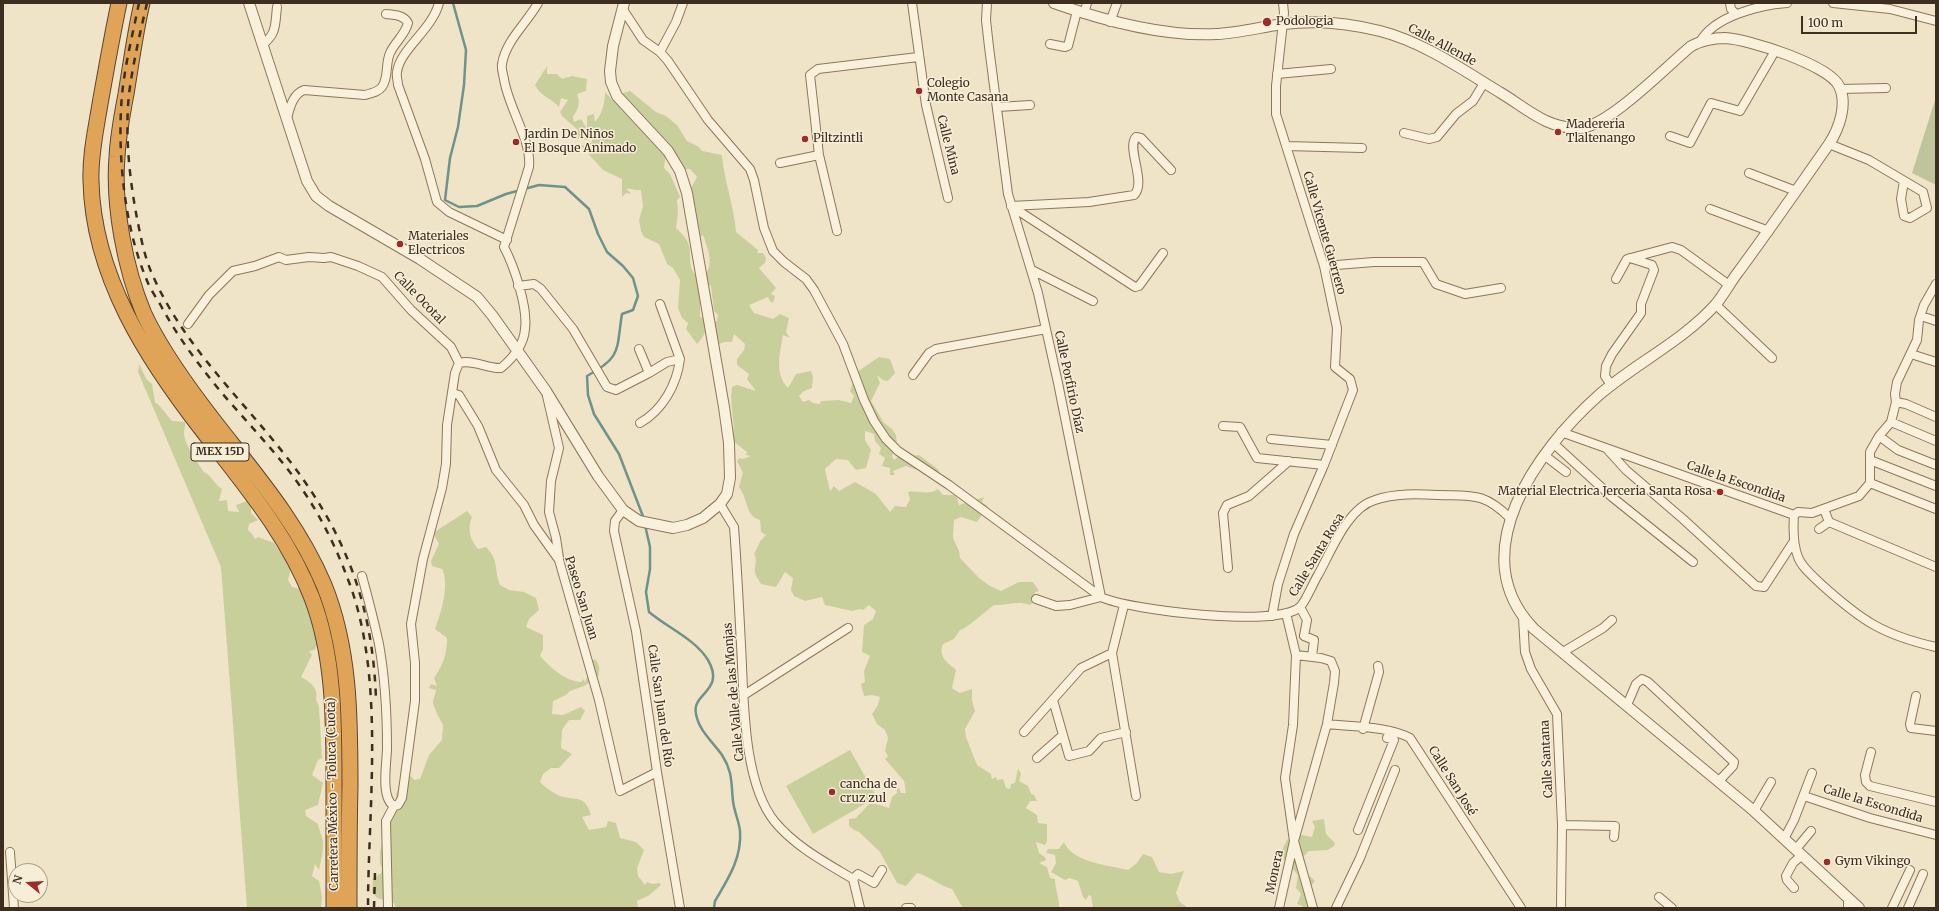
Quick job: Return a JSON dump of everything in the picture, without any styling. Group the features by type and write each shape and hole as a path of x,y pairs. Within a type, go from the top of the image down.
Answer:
{"highway":[{"name":"Carretera México - Toluca (Cuota)","path":"119,3 111,40 91,169 92,199 102,254 118,294 148,355 189,412 272,521 296,559 312,598 324,635 329,664 334,717 334,908"},
{"name":"Carretera México - Toluca (Cuota)","path":"142,3 134,42 116,157 116,183 119,215 129,265 142,309 162,350 201,405 287,516 309,553 333,611 346,675 350,721 349,908"}],"street":[{"path":"249,3 307,181 316,196 329,206 420,259 477,297 492,315 546,391 602,482 623,510 639,521 657,526 673,528 687,525 703,518 720,504 727,494 730,478 729,443 687,193 680,171 668,152 617,96 611,82 610,71 613,46 623,6"},
{"path":"438,3 437,12 428,26 404,55 397,72 398,85 423,152 437,202 449,212 507,240"},
{"path":"388,908 386,821 394,806 398,805 402,798 415,701 415,663 411,624 423,559 443,482 446,464 447,425 455,373 459,363 468,361 494,368 502,368 517,352 525,330 526,318 518,286 511,261 504,247 529,167 530,156 512,109 502,65 513,37 528,19 538,3"},
{"path":"660,52 676,22 683,3"},
{"name":"Calle Mina","path":"912,3 918,58 926,105 948,198"},
{"name":"Calle Porfirio Díaz","path":"987,3 986,20 1011,206 1032,270 1046,329 1101,596"},
{"name":"Calle Allende","path":"1054,3 1110,22 1202,34 1219,34 1282,24 1321,22 1366,28 1392,34 1430,52 1484,83 1546,122 1565,128 1581,128 1612,115 1690,47 1700,42"},
{"path":"1050,44 1065,47 1068,46 1081,13 1088,3"},
{"path":"1110,22 1117,3"},
{"name":"Calle Vicente Guerrero","path":"1272,616 1278,584 1294,534 1324,465 1353,390 1350,378 1335,368 1338,328 1324,266 1276,114 1277,74 1283,3"},
{"path":"1730,3 1731,9 1736,14"},
{"path":"1700,42 1704,35 1736,14 1762,5 1787,3"},
{"path":"1833,3 1890,9 1936,21"},
{"path":"623,6 643,40 660,52 708,120 750,169 754,180 764,228 773,251 784,262 806,279 814,290 843,344 870,414 886,439 898,451 949,485 1111,602 1124,605 1214,615 1272,616"},
{"path":"262,45 272,38 277,7"},
{"path":"287,118 293,100 300,92 304,90 365,95 375,93 381,88 385,82 388,59 391,51 406,29 408,23 406,19 400,16 386,14"},
{"path":"1700,42 1727,38 1775,51 1822,69 1834,78 1840,89 1842,106 1840,120 1829,144 1769,231 1715,304 1654,356 1611,385 1574,418 1561,432 1544,455 1510,518 1504,554 1506,573 1512,596 1523,618 1754,811 1859,908"},
{"path":"1670,136 1690,143 1711,103 1740,111 1775,51"},
{"path":"837,231 819,155 810,79 813,72 818,69 918,58"},
{"path":"1277,74 1331,69"},
{"path":"1404,133 1429,139 1437,137 1456,114 1473,101 1484,83"},
{"path":"1840,89 1886,88"},
{"path":"998,107 1030,105"},
{"path":"1011,206 1089,202 1134,195 1137,185 1133,144 1136,137 1141,138 1171,170"},
{"path":"1829,144 1869,160 1904,181"},
{"path":"1286,146 1362,148"},
{"path":"780,163 819,155"},
{"path":"1749,173 1796,191"},
{"path":"1011,206 1134,286 1139,286 1163,253"},
{"path":"1710,210 1769,231"},
{"path":"1616,279 1626,261 1630,258 1672,247 1678,248 1730,285"},
{"name":"Calle Ocotal","path":"188,324 210,295 233,271 255,266 279,257 286,260 310,257 331,257 358,266 382,277 411,310 451,347 459,363"},
{"path":"1611,385 1605,376 1606,366 1612,354 1641,313 1640,304 1654,270 1652,265 1630,258"},
{"path":"1324,266 1374,262 1423,262 1436,284 1466,294 1501,288"},
{"path":"1032,270 1093,301"},
{"path":"518,286 534,284 541,289 573,329 607,387 616,390 649,373 666,362 680,359"},
{"path":"1794,515 1798,512 1812,513 1859,496 1870,483 1870,452 1879,436 1891,422 1896,402 1895,394 1897,382 1917,340 1924,305 1936,284"},
{"path":"640,423 652,417 660,409 679,370 680,359 660,304"},
{"path":"1715,304 1772,358"},
{"path":"1921,316 1936,321"},
{"path":"913,375 928,353 936,349 1046,329"},
{"path":"639,349 649,373"},
{"path":"1911,354 1936,362"},
{"path":"546,391 559,448 551,481 549,512 556,538 559,560"},
{"name":"Paseo San Juan","path":"452,393 459,395 478,426 496,470 524,505 534,525 559,560 599,700 620,791 657,772"},
{"path":"1896,402 1906,404 1936,416"},
{"path":"1891,422 1936,442"},
{"path":"1223,426 1240,427 1257,458 1324,465"},
{"name":"Calle la Escondida","path":"1561,432 1794,515 1794,541 1801,564 1844,606 1883,631 1913,642 1936,647"},
{"path":"1879,436 1898,450 1936,464"},
{"path":"1271,439 1332,445"},
{"path":"1553,443 1612,497 1693,562"},
{"path":"1608,449 1626,470 1683,519 1756,586 1764,587 1794,541"},
{"path":"1544,455 1566,472"},
{"path":"1870,460 1936,486"},
{"path":"1228,568 1223,513 1227,505 1249,496 1289,461"},
{"path":"1870,483 1936,509"},
{"name":"Calle Santa Rosa","path":"1272,616 1286,613 1300,607 1343,529 1353,516 1368,503 1375,500 1414,494 1481,497 1498,506 1510,518"},
{"name":"Calle Valle de las Monjas","path":"720,504 734,527 744,695 750,760 758,788 774,821 797,844 853,879"},
{"path":"1824,509 1829,522 1936,567"},
{"name":"Calle San Juan del Río","path":"623,510 615,521 614,531 636,631 657,772 680,908"},
{"path":"1819,529 1829,522"},
{"path":"362,576 379,645 383,676 387,742 385,788 390,804 394,806"},
{"path":"1036,599 1056,606 1084,602 1101,596"},
{"path":"1124,605 1112,653 1136,796"},
{"name":"Calle Santa Rosa","path":"1300,607 1307,620 1304,636 1314,640 1312,657"},
{"path":"1286,613 1296,655 1292,725 1285,778 1294,841 1313,908"},
{"name":"Calle Santana","path":"1523,618 1525,652 1531,669 1557,714 1562,825 1561,908"},
{"path":"1563,652 1612,620"},
{"path":"744,695 848,628"},
{"path":"1024,732 1081,668 1112,653"},
{"path":"1296,655 1312,657"},
{"name":"Monera","path":"1279,908 1294,841 1327,724 1335,670 1331,661 1312,657"},
{"path":"1363,728 1379,672 1378,666"},
{"path":"1627,705 1636,684 1642,679 1648,682 1734,762 1718,782"},
{"path":"1916,696 1910,724 1911,728 1936,731"},
{"path":"1053,700 1069,756 1088,751 1101,738 1126,732"},
{"name":"Calle San José","path":"1327,724 1390,731 1400,733 1410,738 1466,826 1521,908"},
{"path":"1358,830 1394,740 1387,738 1390,731"},
{"path":"1037,758 1063,735"},
{"path":"1871,752 1865,775 1866,782 1870,786 1936,802"},
{"path":"1336,908 1360,858 1395,770"},
{"path":"1784,839 1794,820 1812,773"},
{"path":"1754,811 1771,782"},
{"name":"Calle la Escondida","path":"1804,796 1870,818 1936,835"},
{"path":"1562,825 1615,826 1614,837"},
{"path":"1794,888 1787,880 1786,876 1811,831"},
{"path":"10,852 14,908"},
{"path":"860,908 853,879 858,874 874,883 882,870"},
{"path":"1892,908 1910,870"},
{"path":"1908,908 1923,874"},
{"path":"1846,896 1848,899 1848,908"},
{"path":"1659,897 1672,908"},
{"path":"906,908 911,908"}],"green space":[{"path":"547,66 547,74 557,74 562,79 572,76 587,79 586,91 577,94 579,100 578,106 573,116 574,122 581,119 587,129 587,116 594,114 595,122 600,116 603,108 605,92 612,100 618,102 625,112 631,111 624,104 623,93 630,91 656,112 666,116 677,125 687,141 699,147 702,151 722,155 736,232 758,250 757,253 763,253 766,258 765,263 759,268 776,288 771,294 775,296 773,303 768,297 749,305 754,313 773,319 780,314 789,318 786,332 790,338 783,335 779,369 788,388 796,374 811,371 813,377 812,388 804,391 799,396 803,402 809,400 813,403 820,404 821,401 839,400 851,403 854,396 850,391 857,372 879,357 890,359 895,373 888,381 883,380 877,375 880,383 871,401 884,423 892,429 896,435 897,444 892,456 894,460 900,455 919,455 939,470 938,475 928,474 906,466 893,471 895,475 890,475 890,468 882,466 885,458 879,454 881,448 875,441 874,434 865,431 865,440 871,450 866,468 856,470 848,460 836,459 825,469 830,491 834,486 839,491 855,482 876,494 890,512 895,506 906,507 910,499 908,492 931,492 938,489 943,495 954,495 957,498 959,505 984,497 982,502 988,506 977,522 961,517 954,520 953,538 959,551 960,558 979,578 990,586 1001,591 1019,582 1033,582 1039,591 1035,592 1033,603 1029,605 1016,603 994,605 960,630 954,639 943,644 942,652 944,659 956,670 952,688 960,693 972,689 972,700 975,711 965,729 966,737 977,765 991,774 992,779 996,777 997,780 1003,779 1006,788 1010,789 1011,784 1015,783 1018,768 1021,774 1019,781 1028,786 1031,794 1034,795 1037,801 1030,801 1026,808 1037,815 1038,823 1047,824 1047,841 1045,845 1036,842 1039,853 1045,857 1046,860 1039,863 1047,867 1050,878 1055,879 1059,908 963,908 952,889 943,886 921,874 917,873 906,886 897,883 880,852 859,832 849,826 849,819 856,818 869,804 876,804 889,808 892,797 897,793 897,789 899,788 901,793 906,793 904,781 885,759 888,756 885,751 888,738 885,730 877,724 872,714 878,705 880,697 872,695 864,696 861,684 865,682 864,671 870,656 862,652 864,625 873,619 876,611 869,605 863,610 860,609 852,611 825,605 822,597 805,601 794,596 791,590 793,578 785,572 776,587 761,584 755,573 756,559 754,554 761,540 766,535 761,532 760,520 755,518 749,511 742,491 739,487 743,473 737,461 740,458 743,459 751,456 746,455 747,452 733,441 734,428 731,401 732,387 737,385 756,391 747,379 749,374 737,365 737,359 744,350 745,344 734,334 732,342 724,342 719,344 716,340 713,322 717,321 718,315 714,311 711,286 704,282 703,277 707,273 710,263 708,252 703,235 698,238 684,201 697,177 690,169 681,169 666,153 664,168 670,174 680,197 677,200 678,213 676,228 687,242 689,247 690,263 695,275 698,276 707,298 700,303 700,317 703,318 705,322 705,332 697,344 686,329 688,323 682,318 678,308 680,280 673,268 667,264 659,244 644,237 641,231 639,220 643,206 641,190 626,188 631,194 626,193 622,197 622,179 603,170 581,145 588,147 592,142 592,136 588,140 572,138 577,136 578,130 562,116 560,112 568,100 561,98 559,107 540,92 535,85"},
{"path":"1936,97 1936,185 1912,173"},
{"path":"139,364 147,380 152,384 155,403 158,404 172,421 185,422 184,436 191,452 204,472 209,475 222,489 219,501 227,500 228,511 239,512 236,505 247,501 251,507 251,513 258,520 249,524 248,530 255,539 258,537 274,543 291,568 288,580 292,587 300,589 311,607 317,645 315,650 309,651 312,655 301,677 313,685 317,695 316,699 319,707 322,758 318,760 312,775 323,783 318,805 305,810 306,816 318,824 323,841 319,870 315,864 312,876 319,881 322,897 321,908 247,908 221,567 138,372"},
{"path":"467,511 472,517 470,522 471,538 478,549 486,547 493,556 500,585 509,590 524,592 536,598 539,610 529,619 526,627 543,635 543,649 540,656 554,669 569,679 581,682 584,679 585,683 589,670 589,663 595,659 599,665 598,677 584,686 570,691 566,695 553,701 552,714 563,715 581,707 585,711 580,720 569,720 562,730 561,748 572,754 559,768 551,768 543,774 540,782 557,795 583,801 589,808 591,815 582,817 589,830 606,827 608,821 616,823 620,838 636,842 644,850 637,868 638,876 645,885 647,882 652,884 659,883 661,885 648,896 637,901 638,908 396,908 394,903 377,898 372,892 373,879 381,873 382,868 380,864 380,851 396,807 396,795 401,781 411,776 414,780 420,779 429,755 442,740 443,724 433,703 436,690 429,688 431,684 437,686 434,678 444,659 447,638 435,629 444,599 445,582 442,569 432,566 431,561 439,544 433,533"},
{"name":"cancha de cruz zul","path":"850,750 877,797 813,834 786,786"},
{"path":"1324,819 1326,834 1335,843 1334,846 1328,850 1309,851 1301,859 1308,878 1310,876 1315,881 1310,887 1310,901 1317,908 1303,908 1303,906 1297,904 1301,894 1296,888 1298,875 1284,860 1282,850 1287,840 1297,834 1312,837 1315,827 1312,821"},
{"path":"1064,842 1075,855 1092,862 1128,870 1137,863 1143,854 1152,857 1159,872 1171,874 1184,871 1176,893 1180,902 1188,908 1093,908 1091,896 1089,895 1086,900 1083,897 1078,881 1070,878 1065,880 1051,872 1056,863 1055,855 1046,853 1048,849 1059,849"}],"waterway":[{"path":"453,3 466,50 464,85 458,127 450,158 445,200 459,207 477,206 506,194 539,185 565,187 589,209 598,234 607,252 623,266 633,278 638,296 633,310 622,314 618,345 615,352 606,364 587,376 588,395 594,414 619,454 644,519"},
{"path":"645,525 650,547 650,569 646,592 649,612 696,646 708,660 712,670 713,679 711,685 698,701 696,714 703,731 726,761 731,778 734,805 740,831 739,850 733,868 715,901 714,908"}],"railway":[{"path":"139,3 125,72 121,117 124,188 132,235 138,258 149,285 173,327 188,350 212,381 278,457 299,484 325,527 347,577 359,615 367,655 371,697 372,784 368,908"},
{"path":"147,3 129,94 127,124 131,184 139,229 147,261 166,301 196,348 285,455 306,483 324,512 352,570 362,600 374,665 376,700"},
{"path":"374,908 375,872"}],"place":[{"name":"Podologia","path":"1267,22"},
{"name":"Colegio Monte Casana","path":"919,91"},
{"name":"Madereria Tlaltenango","path":"1558,132"},
{"name":"Piltzintli","path":"805,139"},
{"name":"Jardin De Niños El Bosque Animado","path":"516,142"},
{"name":"Materiales Electricos","path":"400,244"},
{"name":"Material Electrica Jerceria Santa Rosa","path":"1720,492"},
{"name":"cancha de cruz zul","path":"832,792"},
{"name":"Gym Vikingo","path":"1827,862"}]}
